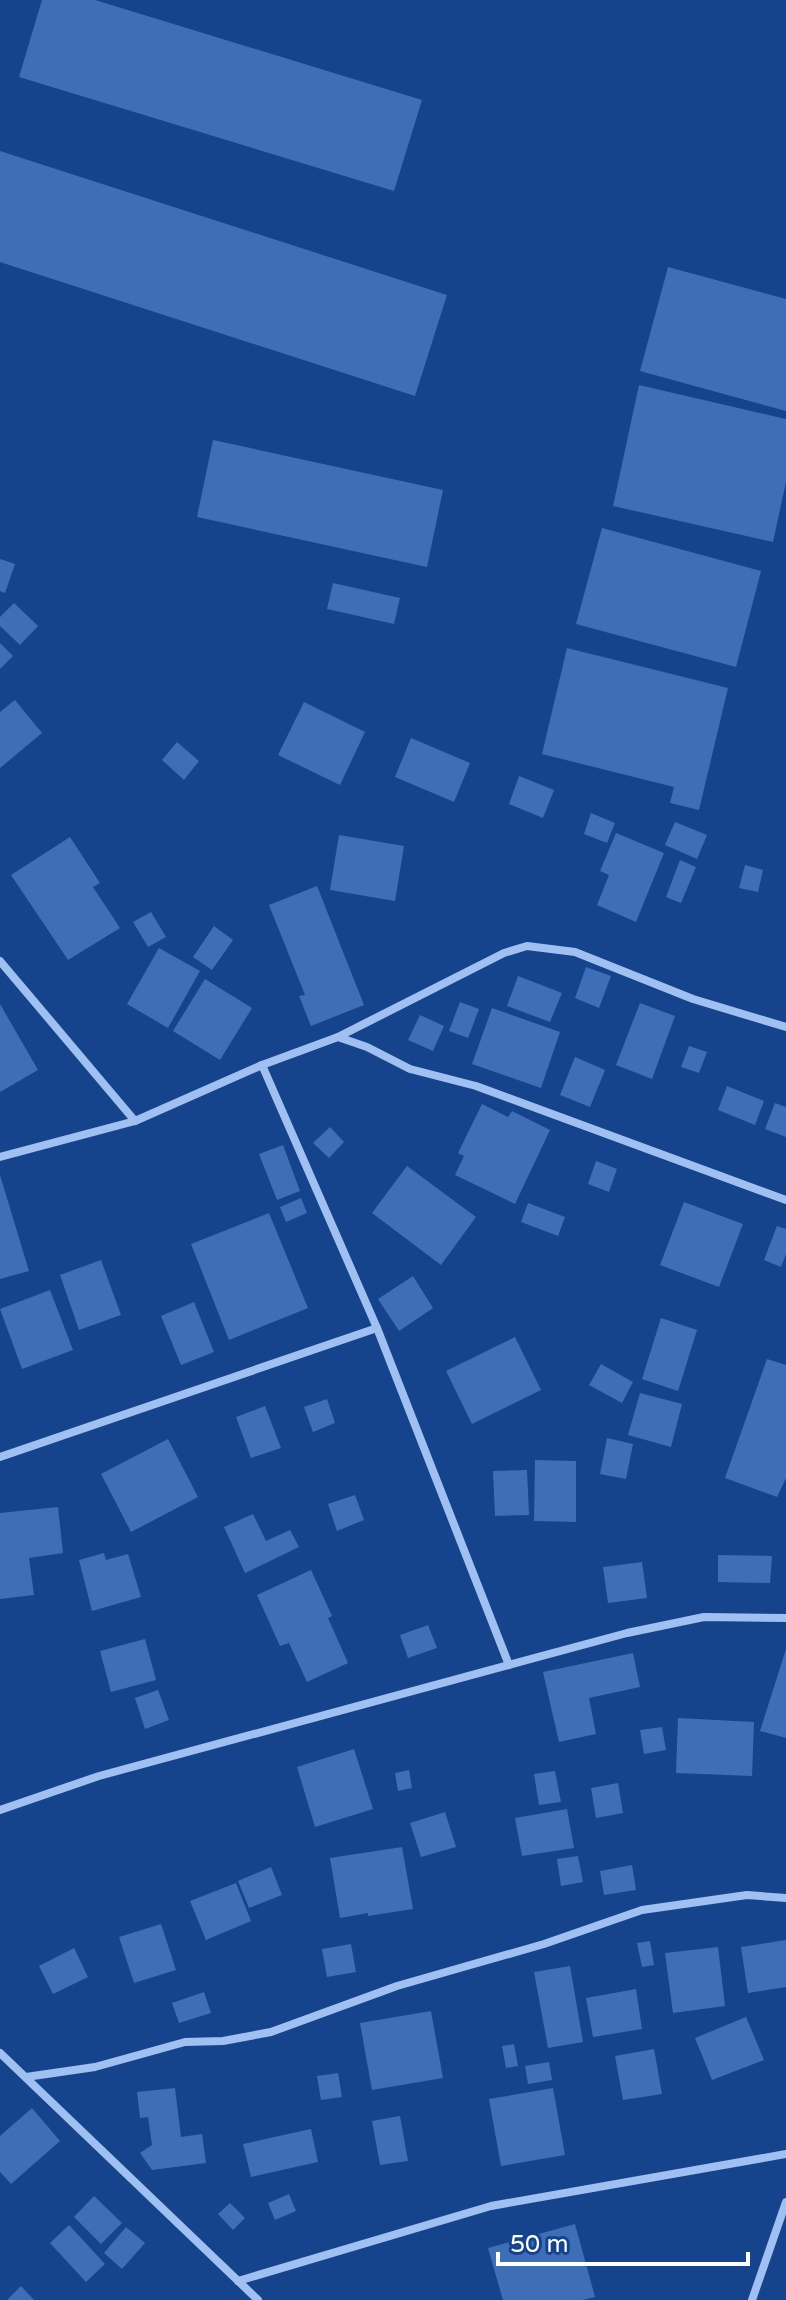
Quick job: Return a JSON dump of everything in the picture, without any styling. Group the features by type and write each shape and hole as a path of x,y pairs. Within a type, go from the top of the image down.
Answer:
{"street":[{"path":"0,1157 135,1121 262,1065 338,1037 504,953 527,946 575,952 693,999 786,1027"},
{"path":"0,961 135,1121"},
{"path":"338,1037 367,1047 410,1069 488,1090 786,1200"},
{"path":"262,1065 377,1328 509,1665"},
{"path":"0,1457 377,1328"},
{"path":"0,1810 99,1776 627,1633 704,1617 786,1618"},
{"path":"26,2077 95,2067 185,2042 223,2041 271,2032 397,1986 544,1944 642,1910 747,1895 786,1898"},
{"path":"0,2053 258,2300"},
{"path":"238,2281 491,2206 786,2154"},
{"path":"752,2300 786,2202"}],"building":[{"path":"42,0 95,0 422,100 394,191 19,77"},
{"path":"0,151 447,295 415,396 0,262"},
{"path":"668,267 786,299 786,411 640,371"},
{"path":"639,385 786,419 786,482 773,542 613,506"},
{"path":"213,440 443,490 427,567 197,517"},
{"path":"602,528 761,571 736,667 576,624"},
{"path":"0,559 15,564 5,593 0,591"},
{"path":"333,583 400,598 394,624 327,609"},
{"path":"14,603 38,626 20,645 0,626 0,617"},
{"path":"0,643 13,656 0,669"},
{"path":"567,648 728,688 699,810 670,803 674,787 542,754"},
{"path":"15,700 42,733 0,768 0,712"},
{"path":"304,702 365,732 340,785 278,755"},
{"path":"411,738 470,763 454,802 395,777"},
{"path":"177,742 199,761 184,780 162,760"},
{"path":"519,776 554,790 543,818 509,804"},
{"path":"591,813 615,823 607,843 584,834"},
{"path":"675,822 707,835 697,859 665,845"},
{"path":"616,833 664,853 636,922 597,905 609,875 600,871"},
{"path":"339,835 404,846 395,901 330,890"},
{"path":"70,837 100,883 93,887 120,928 68,960 11,875"},
{"path":"680,860 696,867 681,903 666,897"},
{"path":"745,865 763,870 758,892 739,888"},
{"path":"317,886 364,1005 311,1026 299,996 305,995 269,905"},
{"path":"151,912 166,937 148,947 133,922"},
{"path":"214,926 233,940 212,970 193,957"},
{"path":"159,948 200,971 168,1028 127,1004"},
{"path":"586,967 611,976 599,1008 575,998"},
{"path":"518,976 562,993 550,1022 507,1006"},
{"path":"205,979 252,1008 220,1060 173,1031"},
{"path":"460,1002 479,1009 468,1038 449,1031"},
{"path":"640,1003 675,1016 652,1079 616,1065"},
{"path":"0,1004 38,1070 0,1092"},
{"path":"492,1008 560,1032 541,1088 472,1064"},
{"path":"420,1015 444,1026 433,1051 408,1040"},
{"path":"689,1046 707,1052 699,1073 681,1067"},
{"path":"575,1057 605,1070 590,1107 560,1095"},
{"path":"727,1086 764,1101 755,1125 718,1110"},
{"path":"775,1103 786,1107 786,1137 765,1129"},
{"path":"482,1104 508,1117 512,1111 550,1130 515,1204 455,1175 464,1156 458,1153"},
{"path":"330,1127 344,1142 329,1158 313,1143"},
{"path":"283,1145 300,1191 277,1200 259,1154"},
{"path":"596,1161 617,1169 609,1192 588,1184"},
{"path":"407,1166 476,1217 441,1265 372,1213"},
{"path":"0,1175 29,1271 0,1279"},
{"path":"301,1198 307,1213 286,1222 280,1207"},
{"path":"684,1202 743,1224 719,1287 660,1265"},
{"path":"528,1203 565,1217 558,1236 521,1222"},
{"path":"269,1213 308,1308 229,1340 191,1244"},
{"path":"777,1226 786,1229 786,1254 781,1267 764,1260"},
{"path":"101,1260 121,1315 79,1330 60,1275"},
{"path":"413,1276 433,1308 399,1331 378,1299"},
{"path":"50,1290 73,1350 22,1369 0,1309"},
{"path":"194,1302 214,1352 181,1365 161,1316"},
{"path":"661,1318 697,1330 678,1391 642,1379"},
{"path":"515,1337 541,1390 472,1424 446,1371"},
{"path":"767,1359 786,1365 786,1478 777,1497 725,1478"},
{"path":"601,1364 633,1382 622,1403 589,1385"},
{"path":"640,1393 682,1404 671,1447 628,1435"},
{"path":"327,1399 335,1423 313,1432 304,1407"},
{"path":"265,1406 281,1448 251,1458 236,1417"},
{"path":"607,1438 633,1444 626,1479 600,1474"},
{"path":"168,1439 198,1497 131,1532 101,1474"},
{"path":"535,1460 576,1461 576,1522 534,1521"},
{"path":"527,1470 529,1515 495,1516 493,1471"},
{"path":"355,1495 364,1520 337,1531 328,1504"},
{"path":"58,1507 63,1553 29,1558 34,1595 0,1599 0,1513"},
{"path":"253,1514 266,1541 290,1530 299,1547 245,1573 224,1527"},
{"path":"104,1553 106,1560 128,1554 141,1597 92,1611 79,1560"},
{"path":"718,1555 772,1556 770,1583 718,1582"},
{"path":"642,1562 647,1598 608,1603 603,1567"},
{"path":"311,1570 332,1616 328,1618 348,1663 307,1682 289,1643 280,1646 257,1595"},
{"path":"428,1625 437,1648 408,1658 400,1635"},
{"path":"145,1639 156,1680 111,1692 100,1651"},
{"path":"786,1649 786,1738 760,1731"},
{"path":"633,1653 640,1687 589,1698 596,1734 559,1742 543,1672"},
{"path":"158,1690 169,1720 145,1729 135,1698"},
{"path":"678,1718 754,1722 752,1776 676,1773"},
{"path":"662,1727 666,1750 644,1754 640,1730"},
{"path":"354,1749 373,1809 315,1827 297,1767"},
{"path":"409,1770 412,1788 398,1791 395,1773"},
{"path":"555,1771 561,1802 539,1805 534,1774"},
{"path":"618,1783 623,1813 596,1818 591,1788"},
{"path":"567,1809 574,1848 522,1856 515,1818"},
{"path":"445,1812 456,1847 421,1857 410,1823"},
{"path":"402,1847 413,1909 340,1918 330,1858"},
{"path":"578,1856 583,1882 561,1886 557,1859"},
{"path":"632,1865 636,1890 604,1895 600,1871"},
{"path":"271,1867 282,1895 249,1908 238,1881"},
{"path":"236,1883 251,1921 206,1940 190,1901"},
{"path":"161,1924 176,1970 134,1983 119,1937"},
{"path":"786,1940 786,1987 748,1993 741,1947"},
{"path":"650,1941 654,1965 642,1967 637,1943"},
{"path":"351,1944 356,1972 327,1977 322,1949"},
{"path":"718,1947 725,2006 673,2013 665,1953"},
{"path":"74,1948 88,1977 53,1994 39,1966"},
{"path":"570,1966 583,2042 548,2048 534,1972"},
{"path":"636,1989 642,2029 593,2037 586,1998"},
{"path":"204,1992 211,2013 179,2023 172,2003"},
{"path":"431,2011 443,2078 372,2090 360,2023"},
{"path":"746,2017 764,2060 712,2080 695,2038"},
{"path":"514,2044 518,2066 506,2068 502,2046"},
{"path":"654,2049 662,2094 623,2100 615,2056"},
{"path":"549,2062 552,2080 528,2084 525,2066"},
{"path":"338,2073 342,2097 321,2100 317,2076"},
{"path":"175,2088 181,2137 202,2134 206,2163 152,2170 140,2153 152,2145 148,2117 140,2118 137,2092"},
{"path":"553,2088 565,2155 501,2166 489,2099"},
{"path":"32,2108 60,2141 11,2184 0,2172 0,2136"},
{"path":"400,2116 408,2161 380,2165 372,2121"},
{"path":"311,2129 318,2162 251,2177 243,2144"},
{"path":"289,2194 296,2211 275,2220 268,2203"},
{"path":"94,2196 122,2223 101,2244 74,2217"},
{"path":"230,2203 245,2218 233,2230 218,2214"},
{"path":"575,2224 595,2297 583,2300 503,2300 488,2248"},
{"path":"69,2225 105,2264 86,2282 50,2243"},
{"path":"126,2227 145,2243 122,2269 104,2253"},
{"path":"21,2286 34,2300 7,2300"}]}
